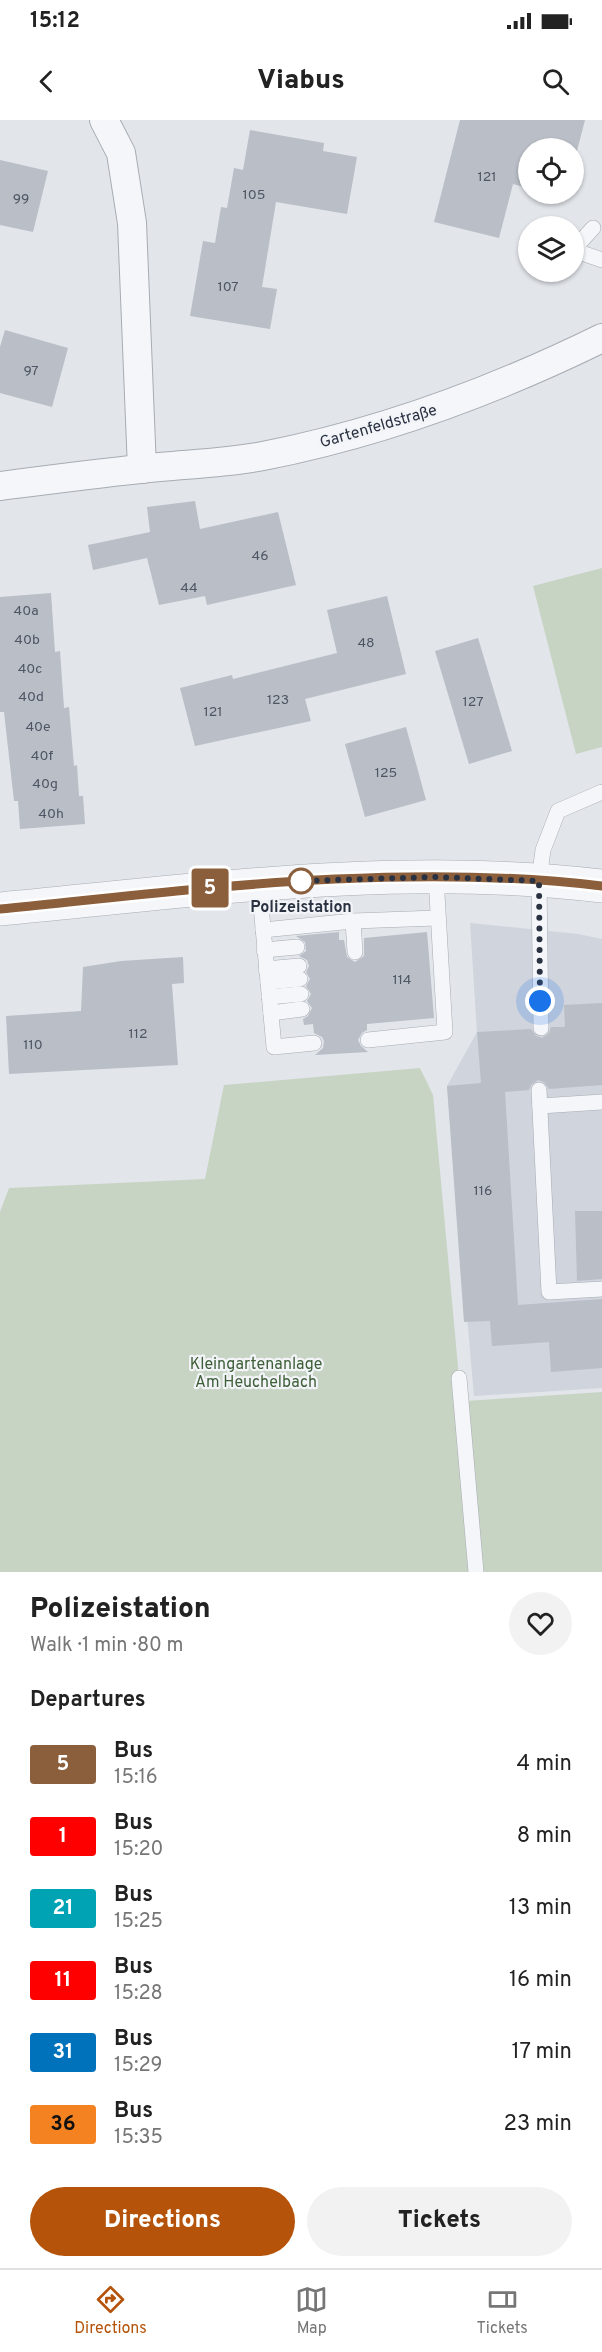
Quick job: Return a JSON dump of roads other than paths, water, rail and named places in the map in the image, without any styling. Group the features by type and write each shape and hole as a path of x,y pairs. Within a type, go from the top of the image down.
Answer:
{"street":[{"path":"104,120 121,153 132,223 142,469"},
{"name":"Gartenfeldstraße","path":"0,486 142,469 216,464 263,456 384,425 447,405 501,384 602,338"},
{"path":"0,909 259,884 436,877 602,886"}],"lane":[{"path":"584,238 593,228"},
{"path":"584,254 602,260"},
{"path":"541,1028 539,881 543,850 558,811 602,792"},
{"path":"368,1040 445,1032 436,877"},
{"path":"259,884 274,1047 314,1043"},
{"path":"263,930 353,921 437,918"},
{"path":"350,945 353,921"},
{"path":"264,950 297,947"},
{"path":"268,990 301,987 268,990"},
{"path":"539,1090 549,1292 602,1289"},
{"path":"540,1106 602,1102"},
{"path":"459,1378 476,1572"}],"place":[{"name":"Polizeistation","path":"301,881"}],"park label":[{"name":"Kleingartenanlage Am Heuchelbach","path":"256,1372"}]}
